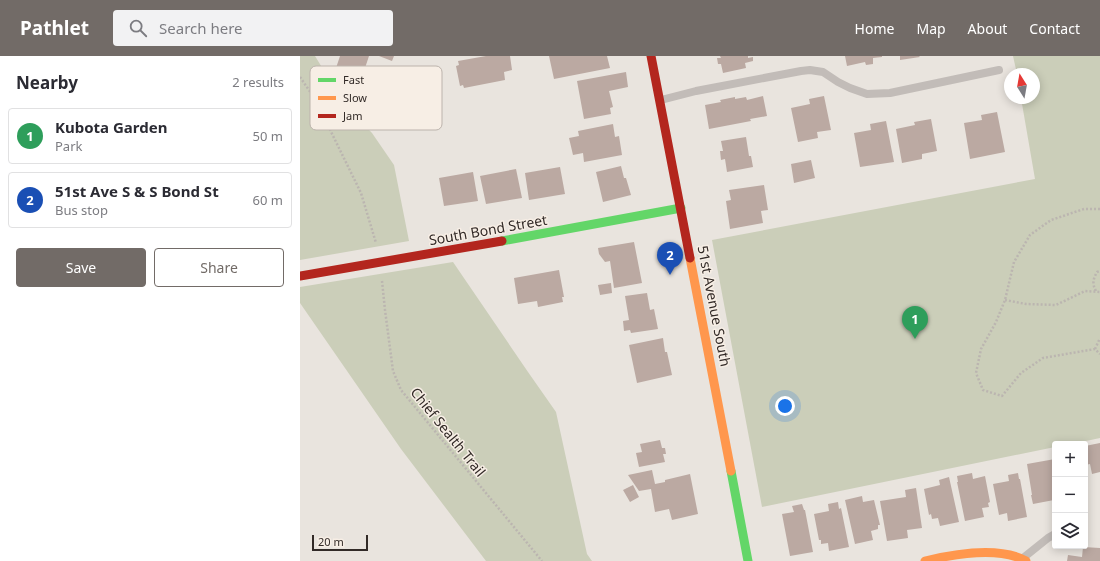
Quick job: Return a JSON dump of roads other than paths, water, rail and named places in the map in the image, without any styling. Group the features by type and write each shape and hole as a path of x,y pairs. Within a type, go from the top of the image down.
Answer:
{"street":[{"name":"51st Avenue South","path":"651,56 748,561"},
{"name":"South Bond Street","path":"300,276 499,242 681,208"},
{"path":"925,561 952,555 978,554 1011,555 1024,560"}],"lane":[{"path":"660,100 696,91 810,70 823,72 838,82 867,94 890,93 999,70"},
{"path":"1024,560 1052,536"}],"place":[{"name":"51st Ave S & S Bond St","path":"670,275"},
{"name":"Kubota Garden","path":"915,339"}]}
